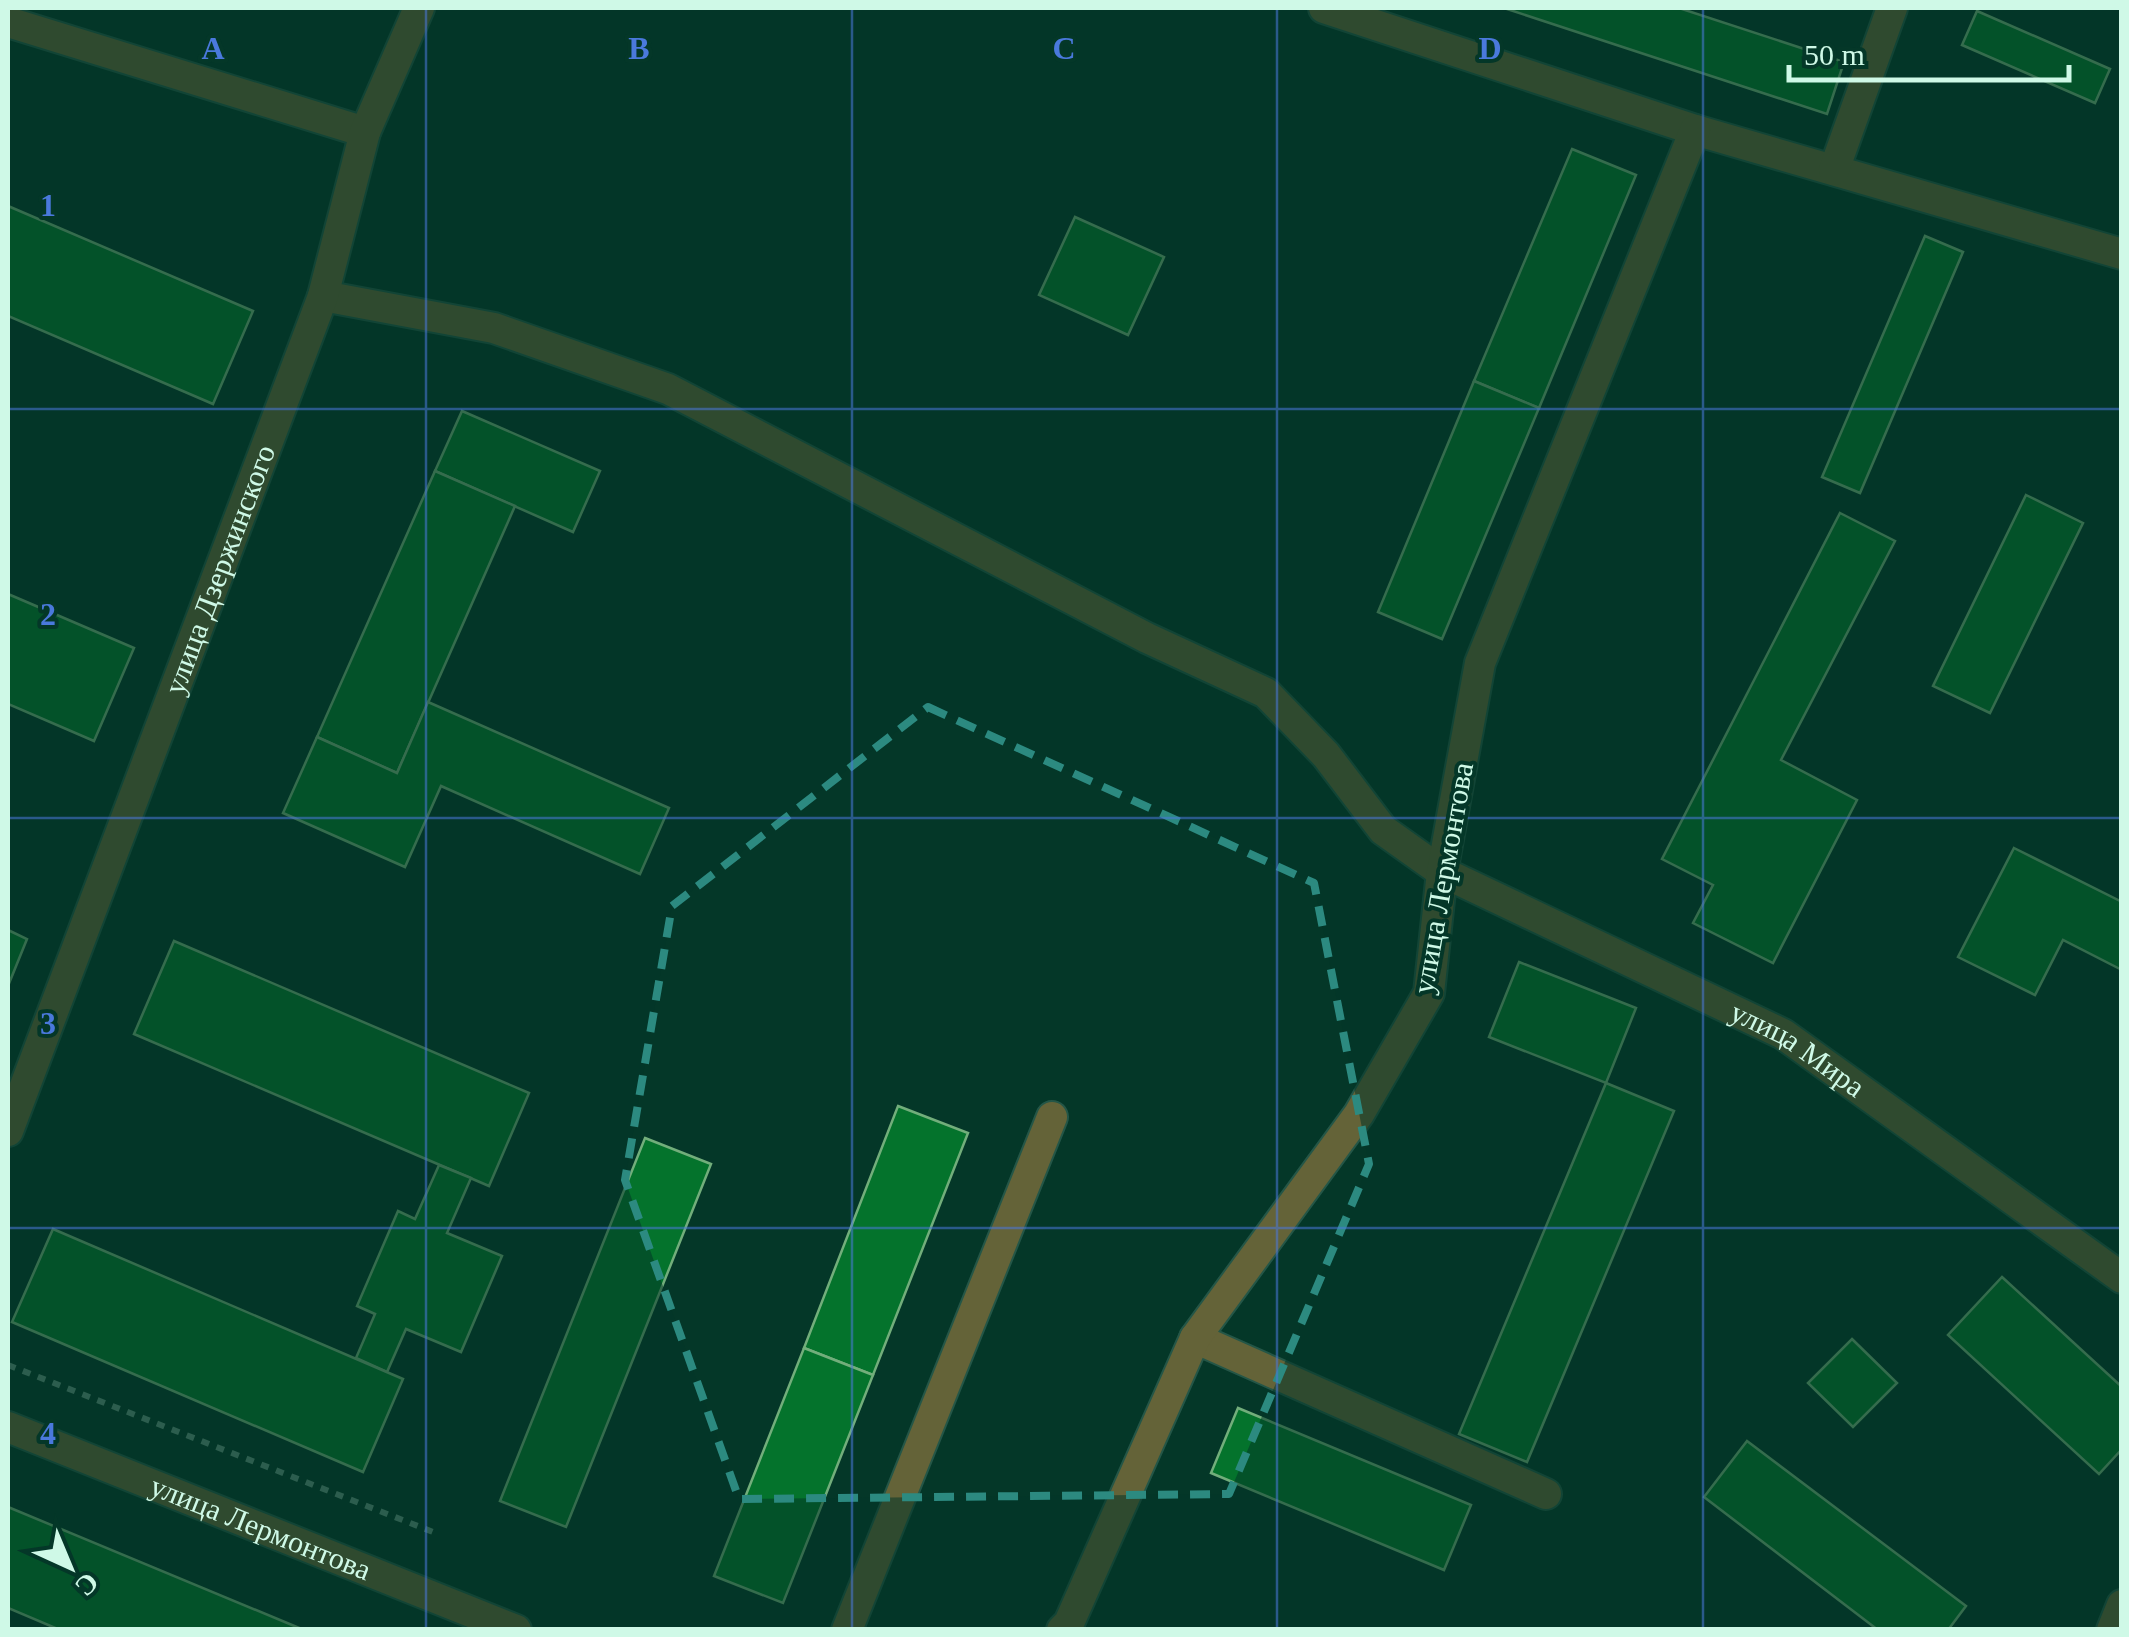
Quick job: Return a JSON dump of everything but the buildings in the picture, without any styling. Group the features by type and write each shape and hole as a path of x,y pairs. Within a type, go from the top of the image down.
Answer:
{"street":[{"name":"улица Дзержинского","path":"8,1130 323,296 365,132 419,8"},
{"path":"1324,8 1695,130 2122,254"},
{"path":"1834,170 1892,8"},
{"path":"8,22 365,132"},
{"name":"улица Лермонтова","path":"1062,1630 1069,1622 1195,1338 1359,1114 1429,993 1442,872 1480,664 1695,130"},
{"name":"улица Мира","path":"323,296 494,328 668,389 1147,638 1266,693 1326,755 1383,830 1442,872 1783,1034 2122,1278"},
{"path":"847,1630 1052,1117"},
{"path":"1195,1338 1546,1494"},
{"name":"улица Лермонтова","path":"8,1427 516,1630"},
{"path":"2112,1630 2122,1606"}],"path":[{"path":"8,1365 432,1532"}],"highlighted area":[{"path":"928,707 1314,883 1369,1164 1229,1494 739,1499 625,1180 672,906"}]}
